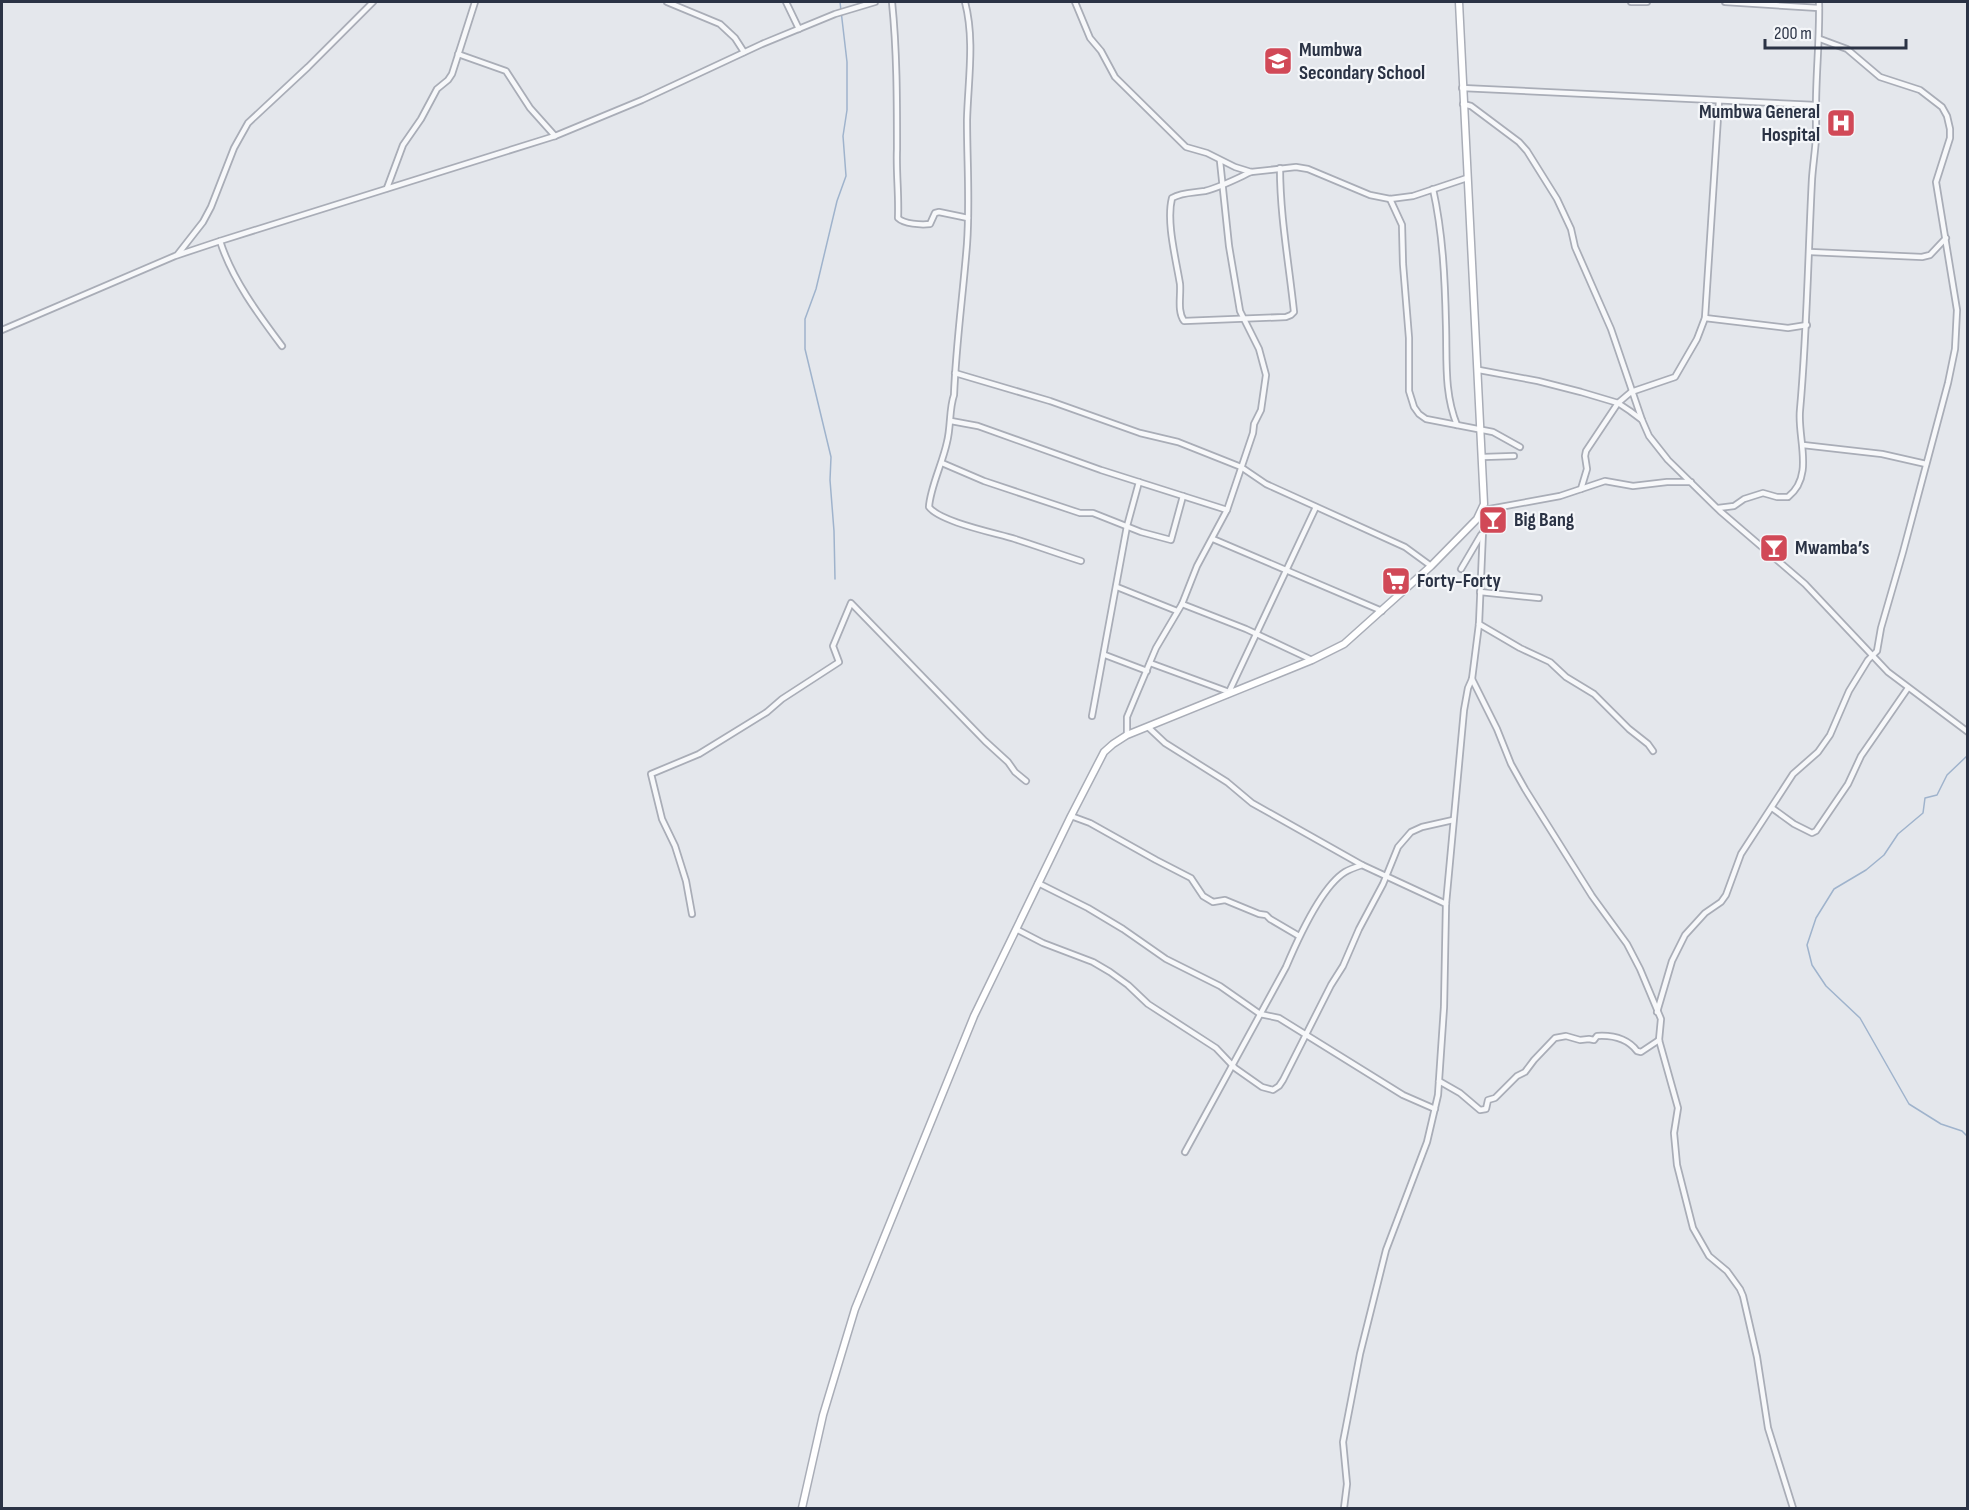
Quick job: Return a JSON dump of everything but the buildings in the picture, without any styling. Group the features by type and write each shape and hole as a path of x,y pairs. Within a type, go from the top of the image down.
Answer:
{"street":[{"path":"175,256 191,238 207,214 234,148 248,123 373,2"},
{"path":"387,188 403,145 421,119 437,89 448,80 475,2"},
{"path":"667,2 720,24 735,38 744,52"},
{"path":"786,2 799,29"},
{"path":"2,330 175,256 555,136 642,100 744,52 835,14 875,2"},
{"path":"892,2 897,79 898,218 900,221 922,225 930,224 935,213 939,212 968,218"},
{"path":"965,2 969,18 970,43 967,120 968,218 951,421 942,463 929,504 931,510 978,529 1081,561"},
{"path":"1075,2 1090,38 1101,51 1115,77 1186,147 1207,153 1251,172"},
{"path":"1344,1509 1347,1484 1343,1442 1360,1354 1386,1250 1427,1142 1435,1109 1444,1007 1446,904 1453,820 1464,710 1472,679 1479,624 1484,507 1483,457 1459,2"},
{"path":"1631,2 1647,2"},
{"path":"1718,508 1734,506 1744,499 1763,493 1788,497 1796,489 1803,469 1803,445 1799,421 1807,325 1820,39 1819,4 1725,2"},
{"path":"1658,1012 1672,961 1685,935 1726,895 1741,854 1793,774 1818,752 1830,735 1849,691 1877,651 1881,628 1948,383 1956,339 1957,310 1936,182 1950,138 1950,129 1942,107 1920,90 1880,77 1847,49 1820,39"},
{"path":"458,54 506,71 530,108 555,136"},
{"path":"1462,88 1816,105"},
{"path":"1581,489 1587,469 1586,451 1618,403 1631,392 1675,377 1697,339 1705,318 1719,101"},
{"path":"1463,104 1471,106 1519,142 1539,167 1571,229 1575,247 1611,329 1631,392 1656,446 1718,508 1805,584 1888,672 1968,732"},
{"path":"1127,735 1127,717 1156,648 1182,604 1197,566 1227,510 1240,466 1261,410 1266,375 1259,349 1240,311 1229,246 1220,160"},
{"path":"1280,168 1280,204 1294,312 1286,317 1187,322 1182,319 1171,201 1180,194 1205,191 1251,172 1280,168 1296,167 1308,169 1370,195 1390,199 1402,199 1467,178"},
{"path":"1433,189 1443,256 1448,401 1457,425"},
{"path":"1390,199 1402,225 1409,338 1409,391 1414,407 1426,419 1493,432 1520,447"},
{"path":"1810,252 1922,257 1930,255 1946,238"},
{"path":"220,241 233,271 282,346"},
{"path":"1705,318 1788,328 1807,325"},
{"path":"1479,370 1538,381 1618,403 1642,420"},
{"path":"955,373 1050,401 1140,433 1178,442 1240,466 1266,484 1405,547 1431,566"},
{"path":"951,421 978,426 1227,510"},
{"path":"1803,445 1882,453 1926,464"},
{"path":"1483,457 1514,456"},
{"path":"942,463 984,482 1080,513 1093,513 1170,540 1183,496"},
{"path":"802,1509 823,1415 855,1309 974,1016 1104,752 1127,735 1312,660 1344,644 1431,566 1476,519 1484,507 1560,496 1605,481 1633,486 1691,482"},
{"path":"1092,716 1127,526 1139,482"},
{"path":"1228,694 1316,507"},
{"path":"1461,569 1483,533"},
{"path":"1213,539 1382,611"},
{"path":"1117,587 1177,611"},
{"path":"1480,592 1539,598"},
{"path":"692,914 686,881 675,846 662,819 651,774 699,754 767,712 782,699 839,662 833,646 852,603 1026,781"},
{"path":"1182,604 1257,633 1312,660"},
{"path":"1479,624 1520,648 1550,662 1566,677 1594,694 1653,751"},
{"path":"1105,655 1147,671"},
{"path":"1150,663 1228,694"},
{"path":"1472,679 1497,729 1511,764 1592,896 1627,944 1658,1012 1661,1023 1659,1040 1678,1108 1674,1133 1677,1165 1693,1228 1709,1256 1727,1271 1743,1296 1757,1357 1768,1428 1794,1509"},
{"path":"1772,808 1794,824 1812,833 1816,831 1848,784 1861,756 1908,688"},
{"path":"1148,727 1166,742 1227,782 1252,803 1362,865 1446,904"},
{"path":"1071,816 1090,823 1191,878 1203,896 1213,902 1225,900 1266,915 1270,920 1299,936"},
{"path":"1016,929 1043,943 1093,962 1110,972 1128,985 1148,1005 1216,1048 1234,1066 1262,1087 1273,1090 1283,1080 1343,966 1398,847 1411,832 1453,820"},
{"path":"1185,1152 1234,1066 1298,943 1299,936 1329,887 1344,873 1362,865"},
{"path":"1038,883 1088,908 1166,959 1220,986 1260,1014 1279,1018 1402,1095 1435,1109"},
{"path":"1439,1081 1460,1092 1480,1110 1486,1109 1488,1100 1495,1098 1517,1076 1525,1072 1533,1060 1555,1038 1566,1036 1580,1040 1589,1038 1594,1040 1597,1036 1612,1035 1631,1043 1637,1051 1641,1052 1659,1040"}],"waterway":[{"path":"835,579 831,457 805,349 805,319 816,289 837,201 846,176 843,136 847,110 847,62 840,2"},
{"path":"1968,755 1947,775 1937,795 1925,798 1923,813 1898,834 1884,855 1866,870 1834,889 1816,918 1807,945 1812,965 1826,986 1860,1018 1909,1104 1941,1124 1962,1131 1968,1137"}],"place":[{"name":"Mumbwa Secondary School","path":"1278,61"},
{"name":"Mumbwa General Hospital","path":"1841,123"},
{"name":"Big Bang","path":"1493,520"},
{"name":"Mwamba’s","path":"1774,548"},
{"name":"Forty-Forty","path":"1396,581"}]}
